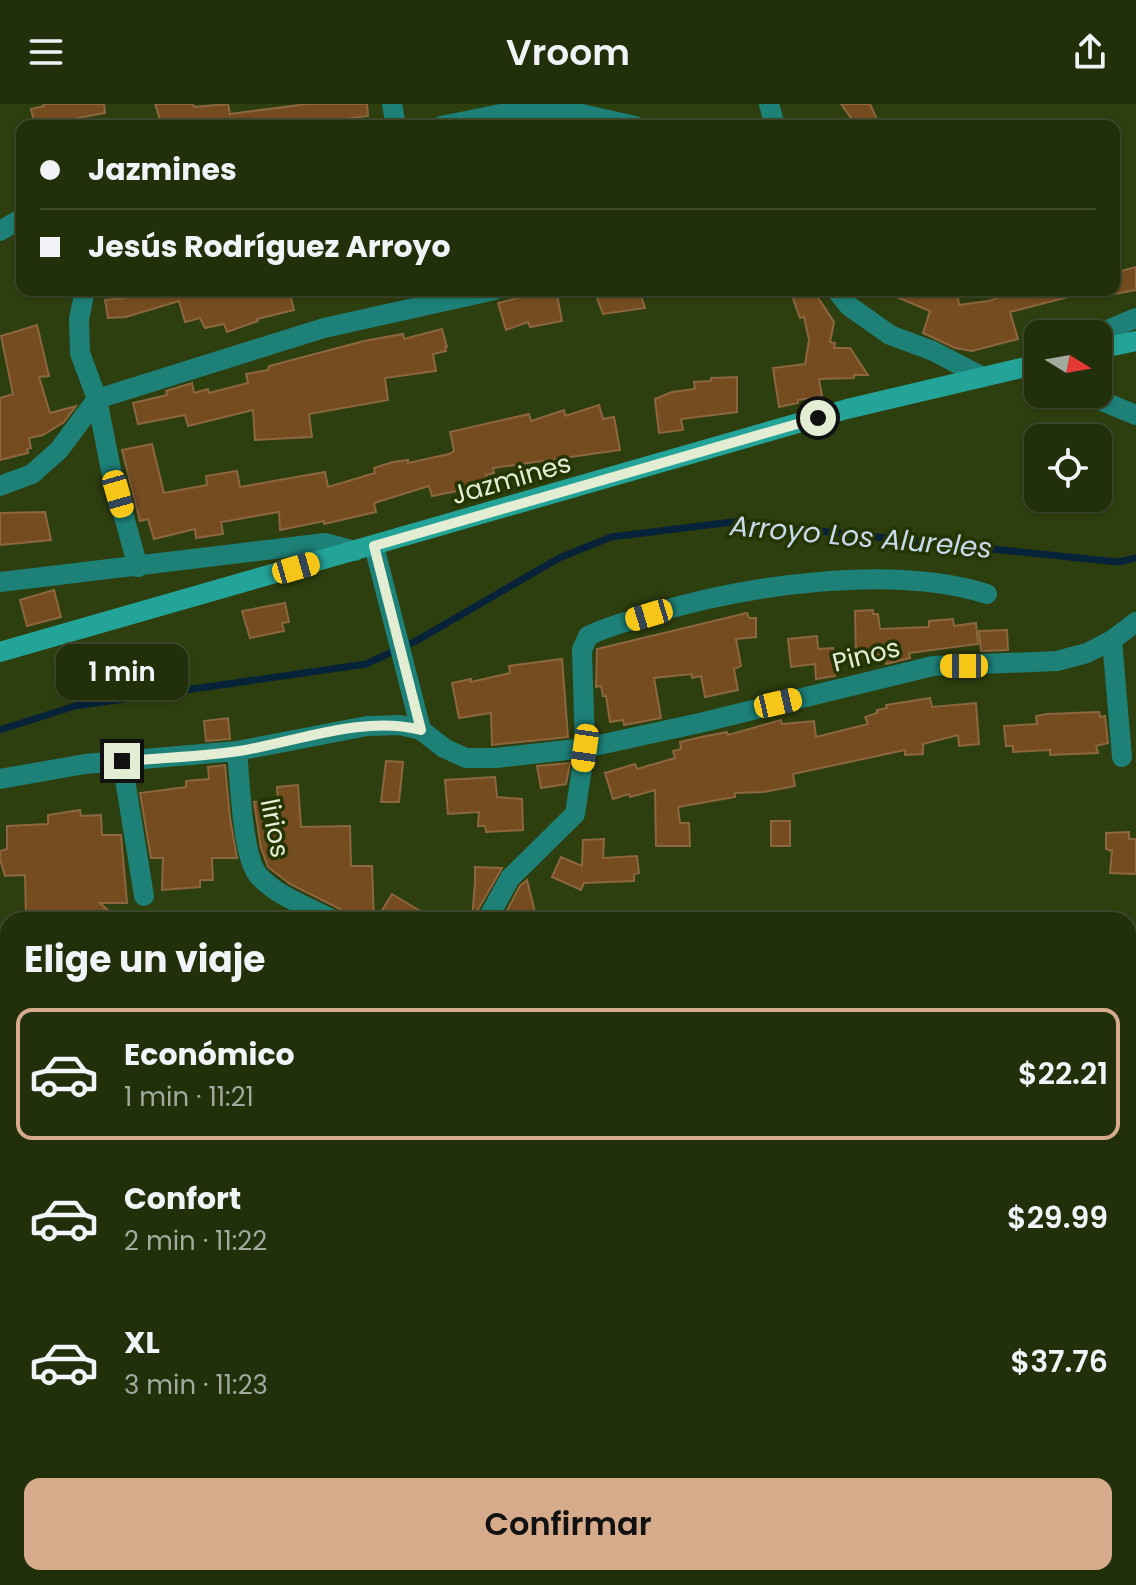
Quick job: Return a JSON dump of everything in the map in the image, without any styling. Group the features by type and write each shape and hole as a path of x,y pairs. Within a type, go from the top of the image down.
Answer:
{"main road":[{"path":"1112,346 1136,341"},
{"name":"Jazmines","path":"0,652 847,409 1024,367"}],"street":[{"path":"471,120 506,113 577,113 608,120"},
{"path":"84,296 79,319 80,353 97,399 111,470 138,567"},
{"path":"0,486 32,474 59,450 97,399 324,328 468,296"},
{"path":"841,296 849,306 890,335 933,351 981,376"},
{"path":"1112,328 1136,318"},
{"path":"1112,405 1136,415"},
{"path":"0,582 325,543 364,549 396,633 421,730 400,725 367,726 237,751 54,769 0,779"},
{"path":"491,912 510,878 575,814 585,748 582,650 588,636 601,629 673,608 750,590 858,580 913,580 956,584 987,594"},
{"name":"Pinos","path":"421,730 444,748 466,758 496,758 585,748 933,666 1057,661 1087,653 1136,622"},
{"path":"1112,640 1122,757"},
{"name":"lirios","path":"237,751 250,861 257,874 274,889 318,912"},
{"path":"122,761 144,896"}],"building":[{"path":"104,104 105,113 67,120 34,120 31,109"},
{"path":"155,104 193,104 194,107 228,104 230,114 307,104 367,104 368,116 336,120 160,120"},
{"path":"841,104 870,104 877,120 853,120"},
{"path":"1136,267 1136,290 1120,293 1120,271"},
{"path":"290,296 294,310 257,319 227,332 224,324 205,328 200,318 185,322 179,301 126,317 108,318 105,300"},
{"path":"526,296 557,296 562,321 530,327 528,322 506,330 498,303"},
{"path":"596,296 641,296 645,308 603,314"},
{"path":"792,296 817,296 834,322 830,342 835,343 834,348 850,348 868,375 819,379 822,396 779,407 773,368 805,364 809,340 804,317 800,318"},
{"path":"894,296 958,296 959,305 1005,296 1072,296 1010,312 1018,339 972,351 955,348 923,333 930,311"},
{"path":"37,325 49,376 39,377 50,413 76,406 64,422 43,435 29,438 31,448 27,449 28,453 0,460 0,398 13,394 1,336"},
{"path":"442,329 447,347 446,351 433,354 436,371 385,378 388,400 309,414 312,437 255,440 253,410 188,426 185,415 138,424 133,403 167,395 166,391 192,383 194,393 208,389 209,393 248,383 246,374 268,370 269,366 364,341 403,334 404,339"},
{"path":"737,377 737,412 681,419 683,430 659,433 655,399 672,392 695,389 694,382"},
{"path":"599,405 603,419 614,417 620,450 493,468 494,473 486,475 487,485 432,496 429,486 374,503 376,512 324,524 324,521 280,530 279,512 221,522 223,534 196,538 195,529 154,539 148,519 140,521 122,450 152,444 164,493 207,485 206,476 237,471 240,487 325,472 328,487 375,473 374,468 393,462 408,460 408,463 449,454 454,451 450,432 529,414 531,421 564,410 565,416"},
{"path":"45,512 51,540 0,545 0,513"},
{"path":"54,590 61,617 27,626 20,600"},
{"path":"285,603 289,622 282,623 284,631 250,638 242,611"},
{"path":"873,610 873,614 878,614 880,629 929,627 929,621 953,619 954,626 976,623 978,644 909,653 910,658 886,664 885,654 856,657 855,611"},
{"path":"747,613 749,618 756,618 756,637 736,639 741,666 734,669 738,690 705,697 701,676 654,678 661,718 624,725 623,720 610,722 606,696 603,696 601,686 596,687 597,649"},
{"path":"1007,630 1008,650 981,651 979,631"},
{"path":"817,636 818,649 833,648 835,676 816,679 815,664 791,667 788,639"},
{"path":"562,659 568,737 492,745 491,713 459,718 452,683 510,673 509,666"},
{"path":"930,698 932,707 976,703 979,744 959,746 958,735 923,744 923,754 905,755 905,750 793,774 795,786 735,793 735,797 678,807 680,823 689,823 690,846 656,846 655,790 613,799 605,773 635,764 637,769 675,758 673,751 681,749 680,742 701,737 727,732 728,735 781,720 782,724 814,721 816,737 868,724 865,717 887,708 886,705"},
{"path":"1099,712 1100,717 1105,716 1108,743 1096,746 1098,753 1050,755 1050,750 1013,752 1013,746 1006,746 1004,726 1037,724 1036,716 1047,714"},
{"path":"228,718 230,739 206,741 204,721"},
{"path":"386,761 403,762 399,802 381,802"},
{"path":"570,763 566,784 541,788 537,766"},
{"path":"225,765 237,858 212,858 213,880 200,880 200,887 162,890 163,858 151,858 140,793 186,787 186,781 209,779 208,767"},
{"path":"495,777 497,797 522,799 523,830 486,832 485,826 478,826 479,812 448,814 445,780"},
{"path":"298,785 301,827 350,826 351,866 372,866 374,912 342,912 290,884 268,867 261,848 254,802 278,800 277,787"},
{"path":"80,810 81,816 101,815 102,835 121,835 127,903 100,903 110,912 26,912 25,875 5,876 0,851 7,849 7,826 48,824 48,815"},
{"path":"771,821 790,821 790,846 771,846"},
{"path":"1129,832 1129,839 1136,839 1136,874 1110,873 1112,851 1106,849 1106,833"},
{"path":"604,839 603,858 637,856 639,873 634,874 634,881 584,883 581,890 552,877 561,857 582,866 583,840"},
{"path":"475,867 502,868 477,912 473,912"},
{"path":"527,880 535,912 506,912 520,886"},
{"path":"392,894 422,912 381,912"}],"waterway":[{"name":"Arroyo Los Alureles","path":"0,730 75,706 366,664 416,641 559,558 611,537 732,522 1118,562 1136,558"}],"route":[{"path":"122,761 237,751 367,726 400,725 421,730 374,546 818,418"}]}
